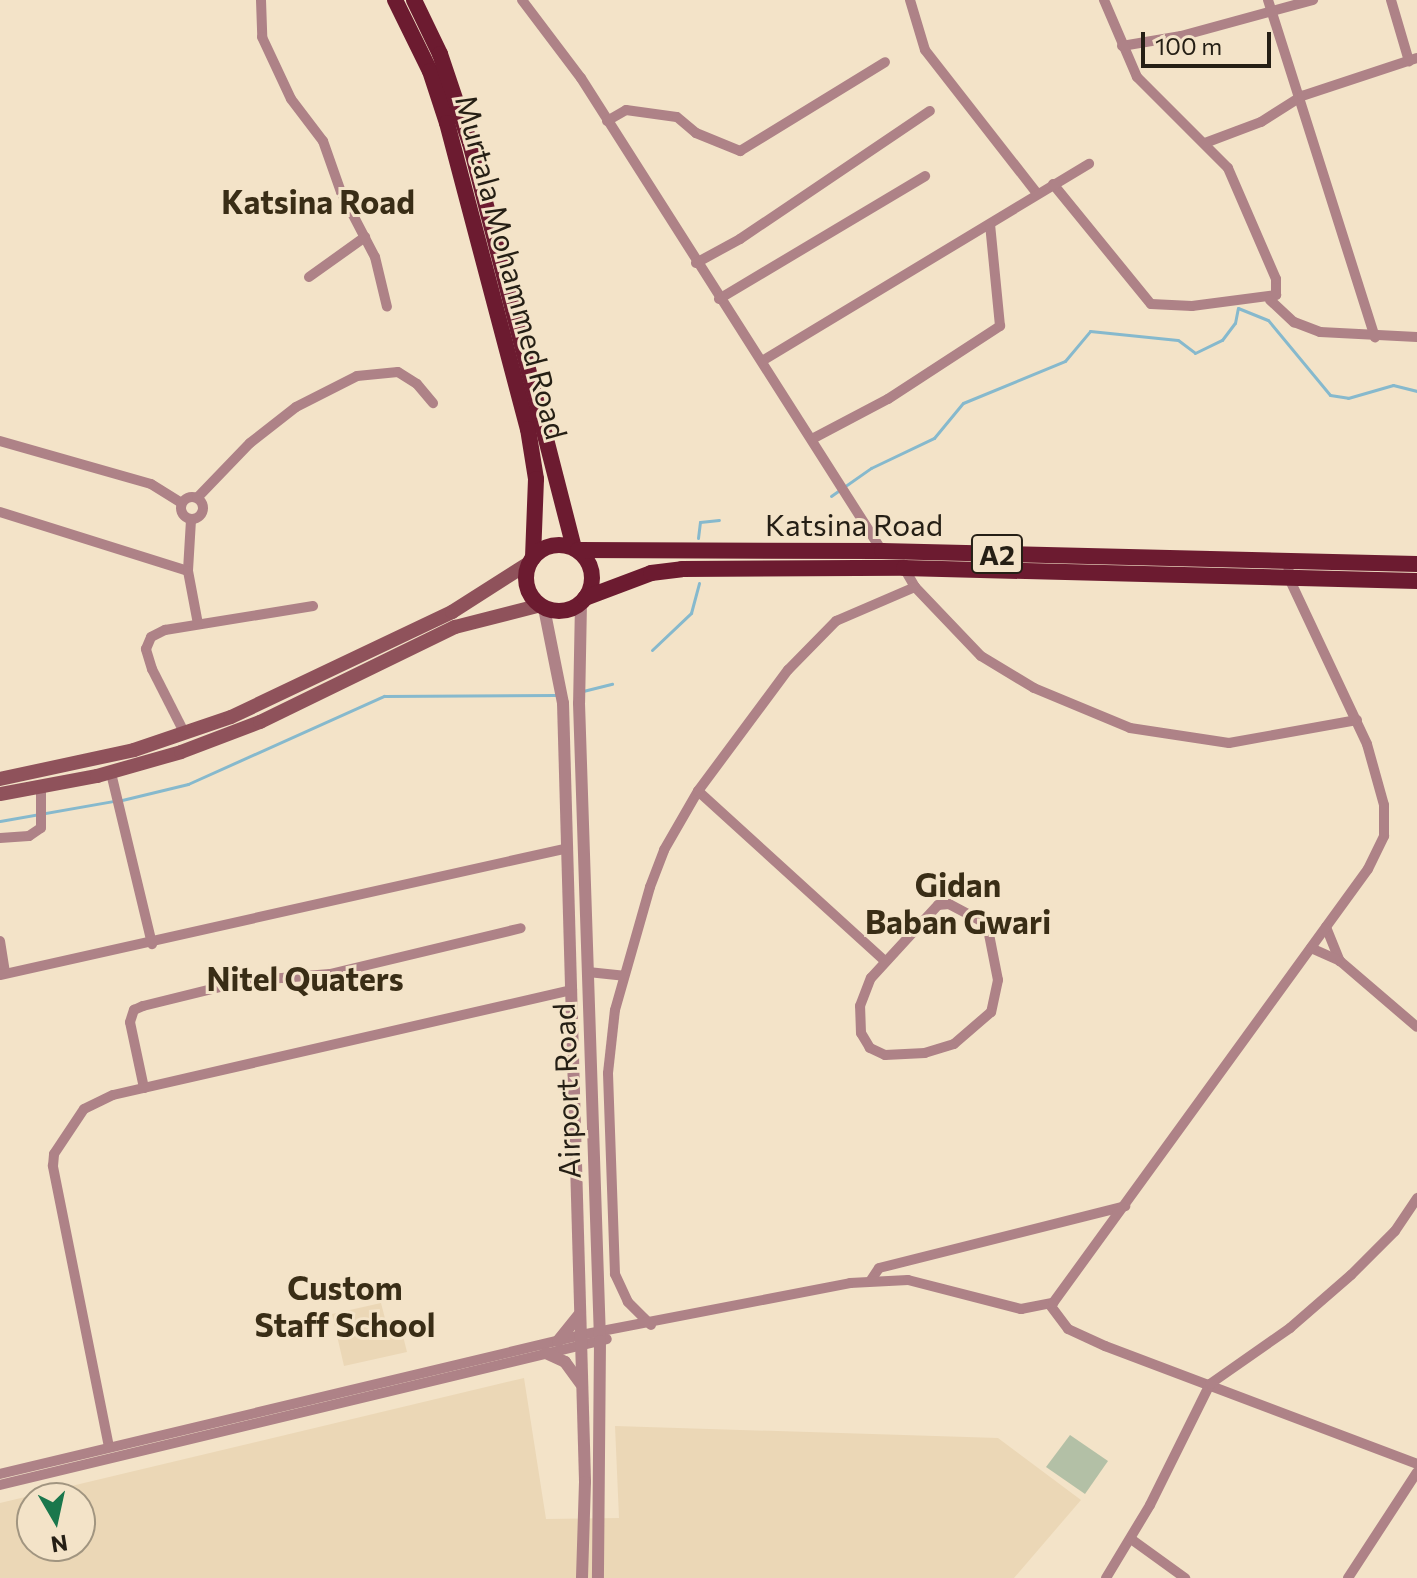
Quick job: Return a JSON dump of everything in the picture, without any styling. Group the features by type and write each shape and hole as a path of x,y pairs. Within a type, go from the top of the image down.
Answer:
{"highway":[{"name":"Murtala Mohammed Road","path":"395,0 430,71 447,123 528,429 536,479 531,560"},
{"name":"Murtala Mohammed Road","path":"414,0 440,54 470,143 576,549"},
{"name":"A2","path":"531,560 554,545 576,549"},
{"path":"576,549 591,572 583,600"},
{"name":"Katsina Road","path":"576,549 882,551 1288,570 1417,581"},
{"path":"531,560 527,586 543,607"},
{"name":"Katsina Road","path":"583,600 667,570 1288,570 1417,564"},
{"name":"A2","path":"543,607 566,610 583,600"}],"main road":[{"path":"0,779 83,764 185,734 278,697 452,612 531,560"},
{"path":"0,794 111,773 260,722 455,627 543,607"}],"street":[{"path":"261,0 262,37 279,78 323,141 341,192 365,237 387,307"},
{"path":"522,0 607,121 882,551"},
{"path":"910,0 925,50 1036,192"},
{"path":"1104,0 1137,77 1228,168 1276,279 1277,291 1270,300"},
{"path":"1268,0 1302,96 1375,337"},
{"path":"1122,46 1273,14 1313,0"},
{"path":"1205,143 1261,122 1302,96 1413,59 1391,0"},
{"path":"607,121 626,110 677,117 696,133 740,151 885,62"},
{"path":"696,263 740,239 930,111"},
{"path":"762,361 990,224 1036,192 1089,164"},
{"path":"719,299 925,176"},
{"path":"1053,184 1151,304 1270,300 1294,322 1320,332 1417,337"},
{"path":"812,439 888,399 1000,326 990,224"},
{"path":"309,277 365,237"},
{"path":"0,441 151,484 182,503 197,498 250,443 296,407 357,376 398,372 417,384 433,403"},
{"path":"197,498 203,510 191,520 188,571 198,624"},
{"path":"182,503 181,513 191,520"},
{"path":"0,512 188,571"},
{"path":"904,568 915,587 981,656 1034,688 1130,728 1229,743 1357,720"},
{"path":"0,1485 546,1353 581,1341 871,1280 944,1286 1021,1309 1050,1305 1326,927 1384,836 1381,789 1357,720 1288,570"},
{"path":"649,1325 628,1302 615,1274 608,1073 624,976 664,850 698,791 788,670 836,621 915,587"},
{"name":"Airport Road","path":"583,600 579,703 600,1337 598,1578"},
{"path":"185,734 146,649 155,633 313,606"},
{"name":"Airport Road","path":"543,607 561,679 563,703 581,1312 582,1578"},
{"path":"111,773 152,944"},
{"path":"0,838 37,832 44,811 41,788"},
{"path":"698,791 884,960"},
{"path":"0,941 3,974 152,944 568,848"},
{"path":"938,905 968,911 987,924 994,943 998,980 991,1012 954,1044 925,1053 885,1055 870,1048 861,1033 860,1006 884,960 938,905"},
{"path":"1326,927 1340,961"},
{"path":"144,1088 130,1022 143,1006 245,981 330,974 521,928"},
{"path":"1311,948 1340,961 1417,1027"},
{"path":"588,972 624,976"},
{"path":"109,1447 53,1158 84,1109 113,1095 572,990"},
{"path":"1106,1578 1131,1539 1210,1384 1290,1328 1351,1275 1395,1231 1417,1198"},
{"path":"871,1280 879,1268 1125,1206"},
{"path":"1050,1305 1068,1329 1417,1464"},
{"path":"558,1341 581,1312"},
{"path":"0,1474 558,1341 581,1341"},
{"path":"546,1353 572,1369 582,1388"},
{"path":"1348,1578 1417,1472"},
{"path":"1131,1539 1185,1578"}],"shaded area":[{"path":"381,1303 389,1334 402,1332 407,1352 344,1366 332,1314"},
{"path":"524,1378 546,1519 619,1518 615,1426 998,1438 1081,1500 1014,1578 0,1578 0,1503 16,1499 16,1562 96,1562 96,1482 88,1482"}],"green space":[{"path":"1070,1435 1108,1461 1085,1494 1046,1467"}],"waterway":[{"path":"831,496 871,468 934,438 963,403 1065,361 1090,331 1178,340 1195,353 1222,340 1235,323 1238,308 1268,320 1330,395 1348,398 1393,385 1417,391"},
{"path":"698,538 700,522 719,520"},
{"path":"652,650 691,613 699,583"},
{"path":"583,691 612,684"},
{"path":"122,800 188,784 384,696 556,695"},
{"path":"0,821 114,801"}],"district":[{"name":"Katsina Road","path":"318,201"},
{"name":"Gidan Baban Gwari","path":"958,904"},
{"name":"Nitel Quaters","path":"305,978"},
{"name":"Custom Staff School","path":"345,1306"}]}
